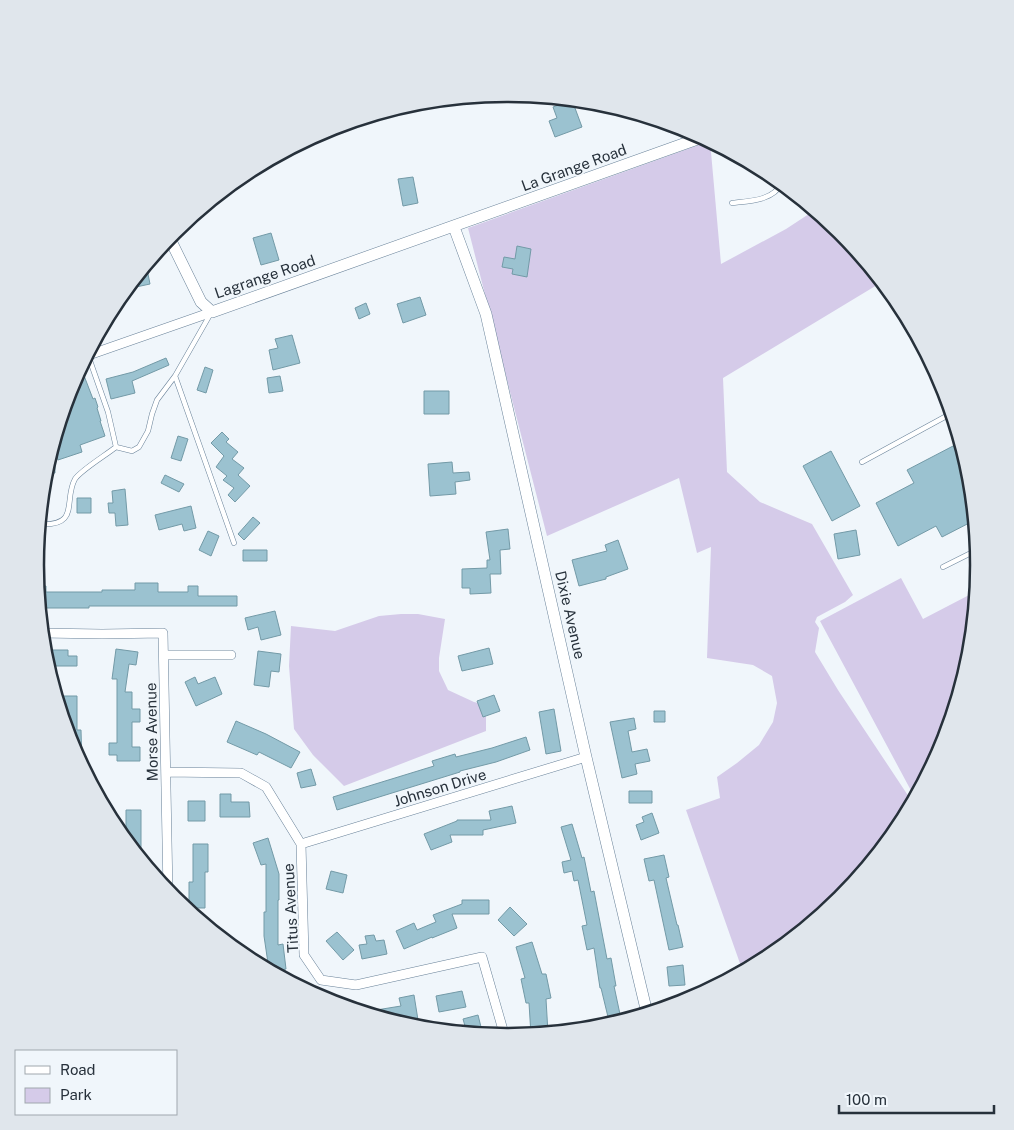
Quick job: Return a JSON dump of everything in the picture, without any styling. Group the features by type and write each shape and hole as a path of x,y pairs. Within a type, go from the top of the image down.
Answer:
{"street":[{"name":"La Grange Road","path":"454,226 692,141"},
{"name":"Lagrange Road","path":"96,353 454,226"},
{"name":"Dixie Avenue","path":"454,226 486,314 586,757 646,1007"},
{"path":"173,244 202,302 212,312"},
{"name":"Morse Avenue","path":"49,633 164,633 168,880"},
{"path":"164,655 232,655"},
{"name":"Johnson Drive","path":"302,844 586,757"},
{"name":"Titus Avenue","path":"166,772 241,773 266,788 302,844 304,955 321,980 356,985 482,957 502,1028"}],"lane":[{"path":"732,203 754,201 771,195 777,189"},
{"path":"46,523 57,522 64,518 69,511 72,490 76,479 89,466 116,447 132,451 139,447 148,431 157,400 175,376 212,312"},
{"path":"90,364 108,412 116,447"},
{"path":"175,376 234,543"},
{"path":"862,462 946,416"},
{"path":"944,567 970,554"}],"green space":[{"path":"700,145 711,149 721,264 786,229 809,214 835,237 877,285 723,378 727,472 760,502 812,524 853,595 845,602 817,617 815,622 819,628 815,652 908,796 875,847 835,893 789,933 741,965 686,810 720,798 717,777 759,745 773,722 777,703 772,676 753,665 707,658 711,547 697,553 679,478 547,536 468,228"},
{"path":"901,578 923,619 969,595 961,655 946,714 935,742 911,791 820,621"},
{"path":"418,614 445,619 439,671 448,690 474,702 486,705 486,731 344,786 313,755 294,729 289,666 291,626 335,631 379,616"}],"building":[{"path":"558,105 575,107 582,127 555,137 549,121 557,118 553,107"},
{"path":"413,177 418,203 403,206 398,179"},
{"path":"271,233 279,260 261,265 253,238"},
{"path":"517,246 531,249 527,277 512,274 513,269 502,267 504,257 515,259"},
{"path":"148,273 150,284 136,287"},
{"path":"420,297 426,315 403,323 397,304"},
{"path":"366,303 370,314 359,319 355,308"},
{"path":"292,335 300,363 273,370 269,350 278,348 275,339"},
{"path":"166,358 169,365 132,381 135,393 111,399 106,379 133,372"},
{"path":"205,367 213,370 206,393 197,390"},
{"path":"84,376 93,399 95,398 105,436 80,445 82,452 58,460 68,416"},
{"path":"280,376 283,391 269,393 267,378"},
{"path":"424,391 449,391 449,414 424,414"},
{"path":"222,432 229,439 226,442 238,452 232,459 244,468 238,475 250,486 235,502 228,495 234,488 223,480 227,476 216,467 224,456 211,443"},
{"path":"178,436 188,439 181,461 171,458"},
{"path":"954,445 961,475 968,524 942,537 936,526 898,546 876,503 914,483 907,470"},
{"path":"831,451 860,506 832,521 803,466"},
{"path":"452,462 453,473 469,472 470,480 455,482 456,494 430,496 428,464"},
{"path":"165,475 184,484 179,492 161,483"},
{"path":"125,489 128,525 116,526 115,513 109,513 108,503 113,503 112,491"},
{"path":"77,498 91,498 91,513 77,513"},
{"path":"191,506 196,528 184,531 182,524 159,530 155,515"},
{"path":"253,517 260,523 244,540 238,534"},
{"path":"508,529 510,549 500,550 501,574 490,574 491,593 470,594 470,588 462,588 462,569 487,568 487,560 490,560 486,532"},
{"path":"856,530 860,555 838,559 834,534"},
{"path":"208,531 219,536 211,556 199,550"},
{"path":"618,540 628,569 606,577 606,579 579,586 572,560 607,551 605,545"},
{"path":"243,550 267,550 267,561 243,561"},
{"path":"135,583 158,583 158,592 188,592 188,586 198,586 198,596 237,596 237,606 89,606 89,608 46,608 45,586 46,592 135,590"},
{"path":"275,611 281,635 261,640 258,627 248,630 245,618"},
{"path":"489,648 493,664 462,671 458,656"},
{"path":"116,649 138,652 136,665 129,664 125,692 132,692 132,709 140,709 140,722 132,722 132,747 140,747 140,761 117,761 117,755 109,755 109,743 117,743 117,679 112,679"},
{"path":"52,650 68,650 68,656 77,656 77,666 56,666"},
{"path":"258,651 281,654 279,672 271,671 269,687 254,685"},
{"path":"195,677 198,684 215,677 222,694 196,706 185,682"},
{"path":"494,695 500,711 483,717 477,701"},
{"path":"63,696 77,696 77,730 81,730 81,747"},
{"path":"554,709 561,751 546,754 539,712"},
{"path":"654,711 665,711 665,722 654,722"},
{"path":"634,718 636,729 628,731 632,752 647,749 650,761 635,764 637,774 622,778 610,722"},
{"path":"236,721 300,752 291,768 259,752 257,755 227,742"},
{"path":"526,737 530,750 337,810 333,797 434,766 432,761 455,754 456,757 492,748"},
{"path":"311,769 316,785 301,788 297,773"},
{"path":"629,791 652,791 652,803 629,803"},
{"path":"220,794 231,794 231,802 249,802 250,817 220,817"},
{"path":"188,801 205,801 205,821 188,821"},
{"path":"512,806 516,823 483,830 483,835 450,835 452,842 431,850 424,834 457,820 491,820 489,811"},
{"path":"126,810 141,810 141,849 139,847 126,828"},
{"path":"652,813 659,833 641,840 636,825 644,822 642,817"},
{"path":"572,824 582,858 584,857 591,892 594,891 607,959 611,958 620,1014 608,1016 600,988 594,948 587,950 582,926 587,925 578,880 574,881 572,871 564,873 562,862 571,860 561,827"},
{"path":"268,838 279,874 278,945 283,944 286,969 282,970 268,961 264,936 266,864 261,865 253,843"},
{"path":"193,844 208,844 208,872 205,872 205,908 196,908 189,902 189,882 193,882"},
{"path":"664,855 669,877 666,878 683,947 669,950 654,880 649,881 644,859"},
{"path":"331,871 347,875 343,893 326,889"},
{"path":"462,900 489,900 489,914 452,914 457,928 404,949 396,931 414,923 417,930 436,922 433,915 462,904"},
{"path":"510,907 527,924 514,936 498,920"},
{"path":"337,932 354,950 343,960 326,941"},
{"path":"374,935 376,941 384,940 387,954 362,959 359,945 367,944 365,936"},
{"path":"532,942 542,974 546,974 551,998 546,999 548,1026 531,1027 529,1003 526,1003 521,979 525,978 516,947"},
{"path":"683,965 685,985 669,986 667,967"},
{"path":"462,991 466,1007 439,1012 436,996"},
{"path":"414,995 418,1019 378,1010 401,1006 399,998"},
{"path":"478,1015 481,1027 465,1026 463,1019"}]}
